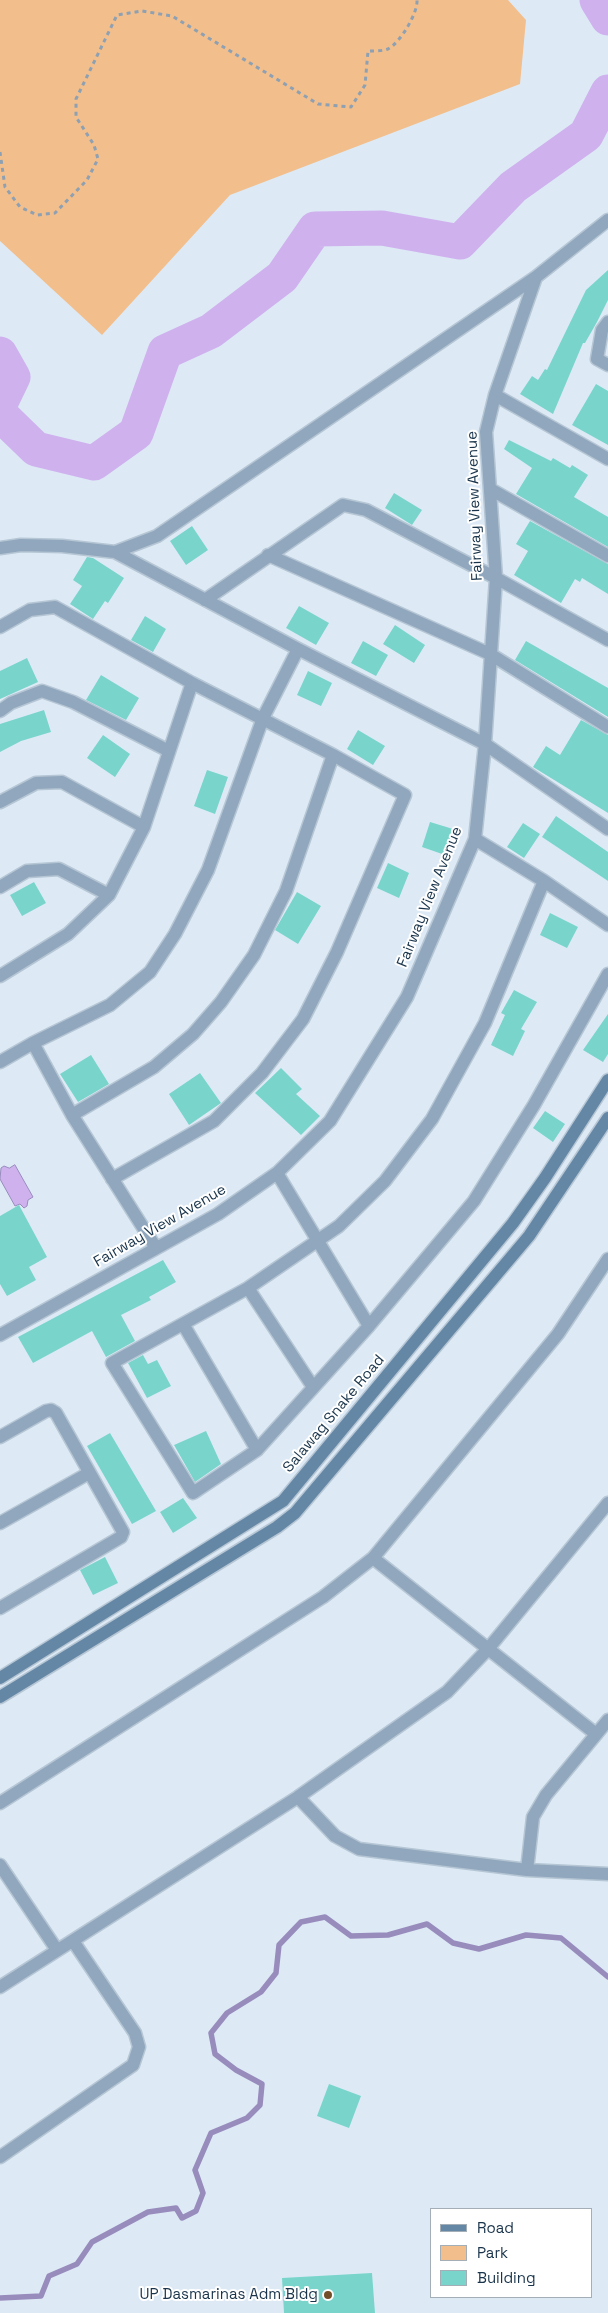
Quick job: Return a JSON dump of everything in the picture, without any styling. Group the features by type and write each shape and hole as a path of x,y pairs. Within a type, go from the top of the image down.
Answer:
{"main road":[{"name":"Salawag Snake Road","path":"0,1678 283,1501 513,1223 545,1178 608,1080"},
{"path":"0,1697 289,1518 529,1236 608,1118"},
{"path":"397,1363 412,1375"}],"street":[{"path":"115,552 157,536 536,277 608,220"},
{"name":"Fairway View Avenue","path":"0,1334 218,1214 277,1172 330,1121 408,998 475,839 485,744 496,578 492,490 486,432 495,395 536,277"},
{"path":"608,322 602,330 597,359 608,364"},
{"path":"495,395 608,459"},
{"path":"492,490 608,556"},
{"path":"205,600 343,505 366,510 496,578 608,640"},
{"path":"0,548 21,545 62,546 115,552 298,649 485,744 608,828"},
{"path":"268,555 490,654 608,727"},
{"path":"0,627 30,610 55,607 192,683 333,755 405,796 337,952 303,1019 262,1073 214,1121 112,1179"},
{"path":"0,1062 32,1043 110,1005 150,972 175,934 208,870 263,718 298,649"},
{"path":"0,976 68,934 109,896 144,827 192,683"},
{"path":"0,710 11,703 42,691 73,702 169,750"},
{"path":"72,1114 154,1067 193,1034 221,1002 254,955 286,891 333,755"},
{"path":"0,802 36,783 62,782 144,827"},
{"path":"475,839 544,881 608,925"},
{"path":"0,887 27,871 59,869 109,896"},
{"path":"544,881 485,1023 432,1119 385,1181 339,1226 248,1288 112,1363 193,1492 257,1450 369,1326 474,1201 534,1104 608,974"},
{"path":"32,1043 72,1114 156,1248"},
{"path":"277,1172 369,1326"},
{"path":"0,1803 323,1597 373,1558 558,1334 608,1259"},
{"path":"248,1288 313,1387"},
{"path":"183,1324 257,1450"},
{"path":"0,1437 51,1410 56,1413 123,1532 121,1537 0,1608"},
{"path":"0,1523 89,1472"},
{"path":"0,1987 298,1797 447,1692 488,1649 608,1503"},
{"path":"373,1558 596,1734"},
{"path":"526,1870 533,1817 546,1794 608,1720"},
{"path":"298,1797 335,1836 359,1849 526,1870 608,1874"},
{"path":"0,1865 57,1950"},
{"path":"0,2157 133,2065 139,2047 136,2033 72,1940"}],"path":[{"path":"0,152 5,187 20,207 37,215 55,213 86,180 98,159 94,145 76,117 76,99 117,15 142,12 172,16 318,104 350,107 365,85 368,51 387,50 400,39 418,7 417,0"}],"green space":[{"path":"0,0 508,0 526,20 520,84 230,195 102,335 0,241"}],"shaded area":[{"path":"15,1165 33,1197 28,1200 27,1206 24,1208 20,1204 15,1206 0,1179 1,1168 4,1166 9,1168"}],"building":[{"path":"608,270 608,300 585,343 583,343 553,414 520,394 532,376 538,380 545,369 547,370 586,290"},
{"path":"596,384 608,391 608,445 572,425"},
{"path":"509,440 551,461 553,458 570,468 572,465 588,475 574,497 608,517 608,547 516,494 532,468 504,449"},
{"path":"394,493 422,510 412,525 385,508"},
{"path":"530,521 608,564 608,594 582,578 580,582 575,579 561,603 514,575 528,551 516,544"},
{"path":"192,526 208,550 186,565 170,541"},
{"path":"87,557 93,558 124,578 108,603 105,601 93,619 70,604 82,586 73,580"},
{"path":"299,606 329,623 316,645 286,628"},
{"path":"145,616 166,629 153,652 131,640"},
{"path":"395,625 425,645 414,663 383,644"},
{"path":"363,641 388,655 376,676 351,663"},
{"path":"526,641 608,688 608,717 515,660"},
{"path":"27,658 38,682 0,699 0,671"},
{"path":"308,671 332,683 321,706 297,695"},
{"path":"101,675 139,698 126,720 86,700"},
{"path":"44,710 51,732 21,741 0,752 0,724"},
{"path":"581,720 608,735 608,813 533,767 546,746 560,755"},
{"path":"358,730 385,746 373,765 347,749"},
{"path":"103,735 130,754 115,777 87,758"},
{"path":"207,770 228,777 215,814 194,806"},
{"path":"556,816 608,852 608,881 542,837"},
{"path":"430,822 453,829 445,855 422,847"},
{"path":"523,823 540,834 524,858 507,847"},
{"path":"388,863 409,873 399,898 377,888"},
{"path":"34,882 46,903 22,916 10,895"},
{"path":"297,892 321,906 298,944 275,930"},
{"path":"550,913 578,927 567,948 540,935"},
{"path":"514,990 537,1002 521,1029 525,1031 513,1056 491,1045 505,1015 501,1013"},
{"path":"608,1014 608,1054 603,1062 583,1050"},
{"path":"91,1055 109,1084 78,1102 60,1074"},
{"path":"281,1068 302,1089 296,1094 320,1116 301,1135 255,1093"},
{"path":"200,1073 221,1103 189,1125 169,1094"},
{"path":"545,1111 565,1124 553,1142 533,1128"},
{"path":"19,1205 47,1257 29,1267 36,1280 7,1296 0,1284 0,1216"},
{"path":"163,1260 176,1282 149,1297 151,1300 121,1315 135,1341 106,1357 92,1331 33,1363 18,1337"},
{"path":"143,1355 148,1364 157,1360 171,1386 147,1398 128,1363"},
{"path":"206,1431 221,1464 195,1482 174,1445"},
{"path":"110,1433 156,1511 132,1524 87,1446"},
{"path":"183,1498 197,1518 173,1533 160,1512"},
{"path":"105,1557 118,1583 93,1595 80,1570"},
{"path":"329,2084 361,2096 349,2128 317,2116"},
{"name":"UP Dasmarinas Adm Bldg","path":"372,2273 375,2313 284,2313 282,2278"}],"waterway":[{"path":"597,0 608,18"},
{"path":"0,414 36,449 94,463 136,433 165,352 211,331 282,277 315,229 382,228 460,242 513,187 586,135 608,92"},
{"path":"0,354 13,377 0,404"},
{"path":"0,2298 41,2296 49,2276 77,2264 92,2242 148,2212 176,2208 182,2218 196,2211 203,2193 195,2170 211,2133 247,2118 260,2105 262,2084 236,2070 215,2054 211,2033 227,2013 261,1992 276,1973 279,1945 301,1922 325,1917 351,1936 388,1935 427,1924 453,1943 479,1949 526,1935 561,1938 608,1977"}],"place":[{"name":"UP Dasmarinas Adm Bldg","path":"328,2295"}]}
